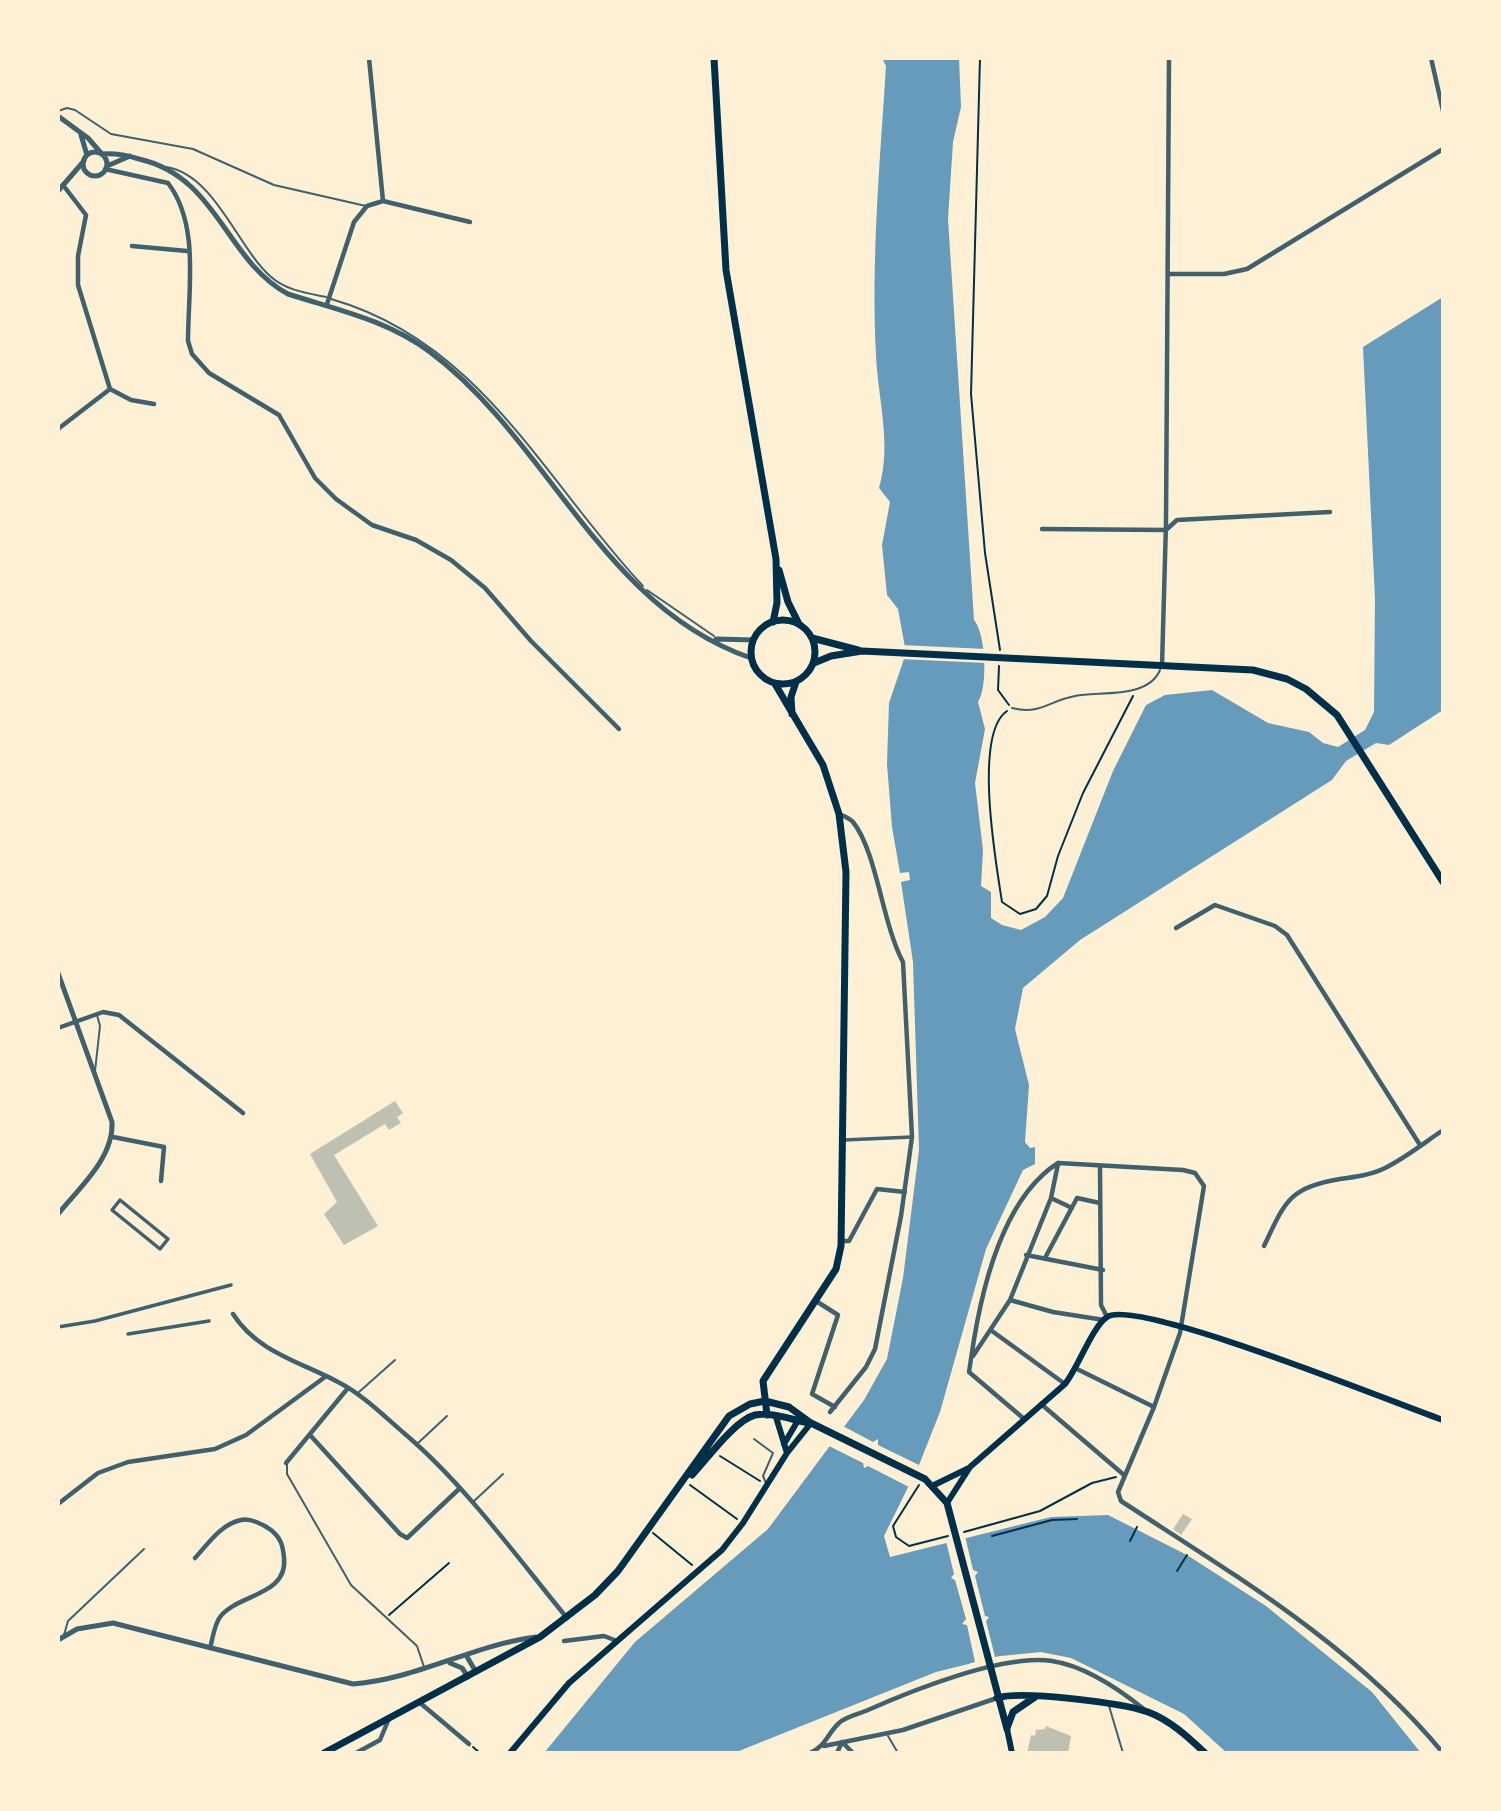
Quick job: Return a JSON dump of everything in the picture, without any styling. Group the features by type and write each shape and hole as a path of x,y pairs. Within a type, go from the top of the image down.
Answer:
{"main road":[{"path":"714,58 726,270 776,559 788,602 800,624 812,638 816,650 814,663"},
{"path":"773,622 777,603 776,559"},
{"path":"766,1415 763,1381 836,1269 841,1241 846,872 839,814 823,765 775,684 759,674 751,658 758,632 773,622 791,621 800,624"},
{"path":"812,638 862,651"},
{"path":"792,715 791,697 796,682 814,663 831,656 862,651 1253,670 1287,679 1324,701 1349,732 1443,882"},
{"path":"775,684 796,682"},
{"path":"947,1503 970,1467 1040,1403 1065,1384 1077,1369 1106,1318 1130,1315 1182,1325 1443,1420"},
{"path":"324,1753 540,1637 595,1595 650,1530 729,1416 740,1408 765,1401 789,1407 799,1418"},
{"path":"683,1485 739,1424 754,1415 799,1418 925,1479 947,1503 1012,1753"},
{"path":"776,1417 787,1453"},
{"path":"784,1444 799,1418"},
{"path":"510,1753 569,1683 722,1550 768,1487 787,1453 811,1423"},
{"path":"932,1486 970,1467"},
{"path":"997,1698 1008,1694 1037,1696 1148,1712 1187,1736 1205,1753"},
{"path":"1007,1729 1013,1712 1037,1696"}],"street":[{"path":"369,58 383,201"},
{"path":"1162,666 1166,530 1169,58"},
{"path":"1431,58 1443,111"},
{"path":"58,113 101,154 106,168"},
{"path":"80,132 87,172"},
{"path":"1168,274 1224,274 1248,269 1443,149"},
{"path":"58,191 86,158 101,154 130,156 164,167 185,181 211,206 267,281 288,294 328,301 392,329 429,352 454,372 509,432 623,574 653,602 706,636 751,658"},
{"path":"69,179 87,172 95,175 130,156"},
{"path":"106,168 168,183 180,199 187,220 188,341 192,354 209,373 279,415 320,483 336,499 372,525 416,540 459,567 485,588 531,641 619,729"},
{"path":"63,185 86,215 78,256 78,285 110,389 131,400 154,404"},
{"path":"328,301 354,222 367,206 383,201 470,222"},
{"path":"132,246 188,251"},
{"path":"58,429 110,389"},
{"path":"1042,529 1166,530 1177,520 1330,512"},
{"path":"706,636 754,640"},
{"path":"830,1412 866,1367 880,1334 912,1137 903,962 893,944 867,855 852,821 839,814"},
{"path":"1176,928 1215,905 1275,926 1287,935 1420,1145"},
{"path":"58,973 112,1122 113,1136 108,1150 58,1214"},
{"path":"58,1028 110,1012 119,1015 243,1113"},
{"path":"1264,1246 1286,1203 1297,1192 1311,1184 1358,1177 1383,1169 1443,1130"},
{"path":"113,1136 164,1147 162,1181"},
{"path":"843,1140 912,1137"},
{"path":"971,1359 1010,1300 1051,1198 1058,1163"},
{"path":"1023,1418 969,1372 988,1272 1025,1195 1046,1171 1058,1163 1195,1173 1204,1186 1182,1325 1154,1407 1118,1492 1121,1501 1269,1597 1349,1658 1409,1712 1443,1753"},
{"path":"1010,1300 1053,1312 1106,1318 1101,1305 1103,1269 1100,1167"},
{"path":"841,1241 849,1241 877,1189 905,1192"},
{"path":"1051,1198 1072,1208"},
{"path":"1045,1258 1077,1198 1100,1203"},
{"path":"120,1200 168,1239 160,1249 112,1210 120,1200"},
{"path":"1026,1255 1103,1269"},
{"path":"58,1327 95,1321 231,1285"},
{"path":"816,1301 838,1315 812,1394 835,1407"},
{"path":"233,1314 250,1337 348,1388 417,1445 459,1489 567,1618"},
{"path":"128,1334 209,1321"},
{"path":"992,1331 1065,1384"},
{"path":"1077,1369 1154,1407"},
{"path":"58,1504 98,1473 128,1462 215,1449 246,1435 325,1377"},
{"path":"286,1463 348,1388"},
{"path":"1040,1403 1124,1475"},
{"path":"310,1435 400,1534 407,1538 459,1489"},
{"path":"195,1558 223,1527 242,1520 269,1528 283,1546 285,1566 279,1578 265,1591 230,1607 222,1615 210,1648"},
{"path":"58,1640 96,1623 114,1623 353,1684 382,1681 513,1640 540,1637"},
{"path":"564,1641 604,1636 617,1641"},
{"path":"466,1656 476,1672"},
{"path":"823,1747 839,1723 888,1701 998,1665 1034,1660 1073,1666 1123,1692 1148,1712"},
{"path":"447,1662 462,1668 468,1677"},
{"path":"810,1753 842,1742 887,1734 997,1698"},
{"path":"419,1702 469,1744"},
{"path":"356,1753 380,1740 388,1720"},
{"path":"836,1753 842,1742"},
{"path":"842,1742 853,1753"}],"lane":[{"path":"58,113 75,110 111,134 193,149 274,185 367,206"},
{"path":"328,301 359,307 390,321 449,359 500,413 647,590 718,639"},
{"path":"1012,708 1035,711 1073,696 1137,689 1154,680 1162,666"},
{"path":"95,1076 100,1026 97,1015"},
{"path":"357,1395 395,1360"},
{"path":"417,1445 447,1416"},
{"path":"754,1439 773,1453 763,1476 768,1487"},
{"path":"286,1463 287,1474 337,1566 351,1586 417,1646 425,1669"},
{"path":"471,1503 503,1474"},
{"path":"63,1636 68,1621 144,1549"},
{"path":"1109,1705 1123,1753"},
{"path":"887,1734 898,1753"}],"path":[{"path":"981,58 971,394 985,553 999,653"},
{"path":"999,665 998,690 1012,708 999,717 993,729 993,751 987,773 992,802 991,835 1002,902 1020,914 1036,909 1047,896 1058,856 1083,793 1137,689"},
{"path":"714,1451 768,1487"},
{"path":"925,1479 908,1499 893,1526 896,1537 909,1546 1040,1511 1092,1483 1124,1475"},
{"path":"683,1485 743,1523"},
{"path":"992,1536 1051,1518 1077,1519"},
{"path":"1130,1541 1136,1527"},
{"path":"650,1530 698,1571"},
{"path":"1177,1572 1187,1555"},
{"path":"386,1618 449,1563"}],"water":[{"path":"882,58 959,58 961,107 953,142 948,219 974,620 981,637 984,661 983,685 978,702 985,729 975,783 983,850 981,886 991,892 991,918 1002,925 1021,930 1045,917 1063,898 1113,771 1146,705 1165,695 1212,690 1268,723 1309,732 1323,743 1338,747 1365,730 1374,712 1375,599 1363,347 1443,297 1443,710 1389,745 1376,743 1346,761 1332,780 1080,940 1023,988 1015,1029 1029,1085 1025,1142 1030,1148 1035,1147 1035,1164 1023,1170 986,1249 940,1412 919,1465 884,1536 890,1557 1051,1517 1108,1515 1187,1555 1266,1606 1372,1692 1421,1753 1227,1753 1184,1714 1071,1658 1041,1652 1001,1656 936,1672 734,1753 544,1753 635,1642 768,1529 864,1400 887,1359 903,1278 919,1150 913,962 901,882 910,880 909,872 900,873 892,827 887,764 889,703 906,653 898,609 887,595 882,545 890,502 879,488 883,471 884,438 876,355 875,283 886,66"}],"pier":[{"path":"901,645 986,649 986,663 900,659"},
{"path":"839,1424 873,1442 878,1439 878,1445 919,1465 909,1487 868,1466 864,1468 863,1463 825,1444"},
{"path":"965,1536 973,1570 978,1572 975,1576 985,1616 989,1617 986,1621 995,1657 1001,1656 1002,1659 970,1667 969,1664 975,1662 967,1625 962,1624 966,1619 955,1580 951,1578 954,1574 946,1541"}],"building":[{"path":"395,1101 403,1113 397,1117 401,1123 389,1130 385,1124 334,1155 378,1226 344,1245 324,1214 337,1202 310,1154"},
{"path":"1183,1514 1192,1519 1181,1535 1173,1529"},
{"path":"1046,1726 1071,1736 1068,1753 1027,1753 1031,1735 1035,1736 1036,1730 1045,1729"}]}
